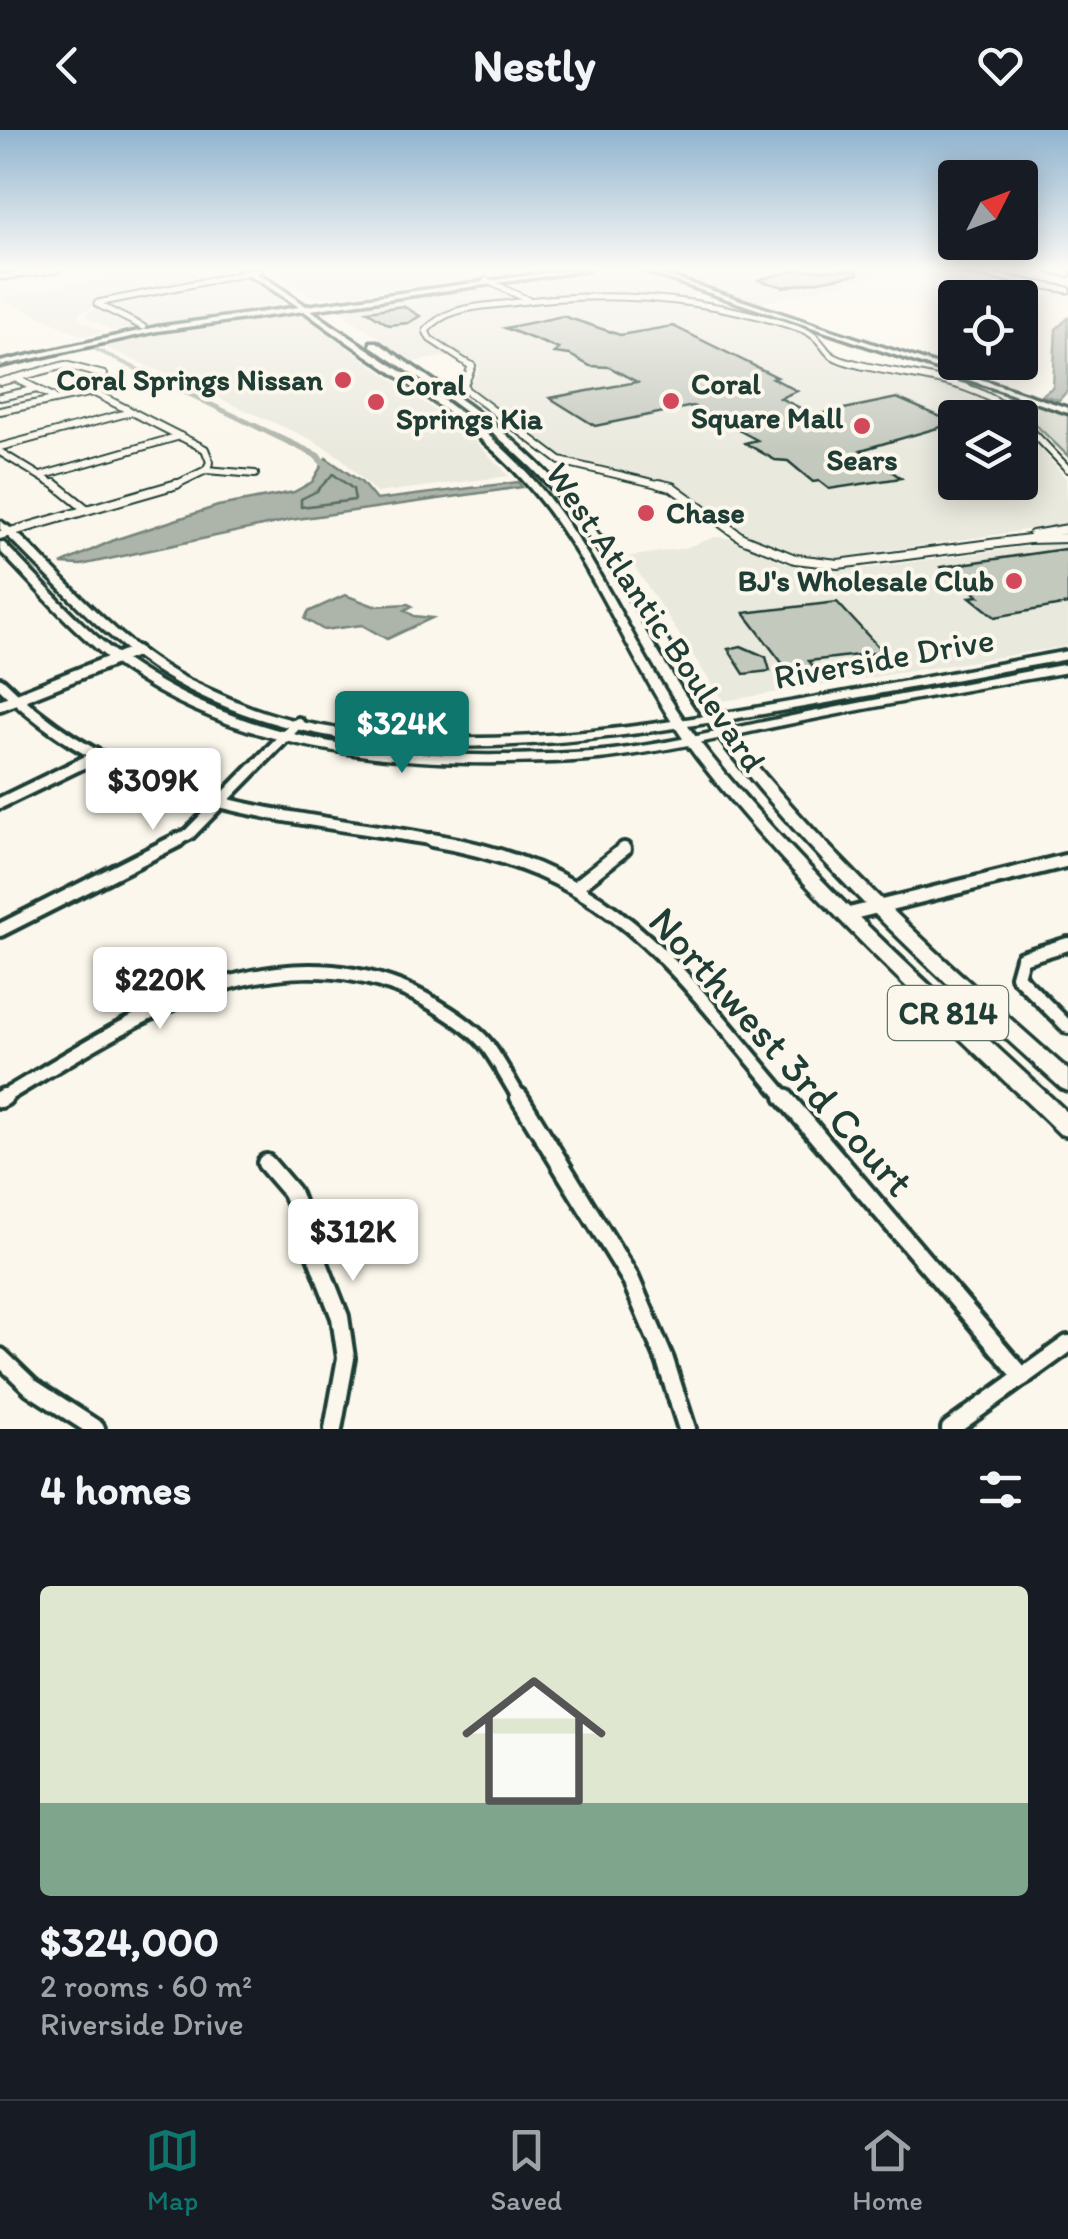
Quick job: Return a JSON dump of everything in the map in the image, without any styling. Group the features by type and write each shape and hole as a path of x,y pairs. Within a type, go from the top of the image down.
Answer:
{"main road":[{"path":"0,361 138,331"},
{"path":"0,361 143,331"},
{"name":"West Atlantic Boulevard","path":"336,331 467,424 530,483 565,528 692,740 795,864 844,916 1068,1126"},
{"name":"West Atlantic Boulevard","path":"354,331 472,412 549,480 602,548 723,733 878,906 1068,1082"}],"street":[{"path":"427,331 472,366 464,385 466,390 560,461 672,487 742,538 805,562 838,564 1029,539 1068,538"},
{"path":"798,331 824,342 827,352 868,367 926,376 1001,400"},
{"path":"827,331 1068,409"},
{"path":"832,331 1032,398"},
{"path":"0,382 65,365 104,376"},
{"path":"16,378 54,398"},
{"path":"0,397 36,388"},
{"path":"0,411 87,391 205,449 210,462 206,470"},
{"path":"0,449 131,412"},
{"path":"44,475 180,436"},
{"path":"1038,438 1068,469"},
{"path":"0,449 44,475 86,509"},
{"path":"3,530 166,489 206,470 255,474"},
{"path":"1029,539 1068,529"},
{"name":"Riverside Drive","path":"3,530 136,652 202,691 298,724 401,740 461,742 598,736 1068,655"},
{"name":"Riverside Drive","path":"0,545 118,659 151,681 212,712 288,736 368,752 524,759 604,755 1068,668"},
{"path":"0,705 136,652"},
{"name":"Northwest 3rd Court","path":"0,683 14,700 95,758 157,784 298,820 468,844 514,859 576,887 658,952 1023,1377"},
{"path":"0,930 188,834 298,724"},
{"path":"0,804 95,758"},
{"path":"576,887 624,849"},
{"path":"844,916 1065,861"},
{"path":"1068,944 1022,958 1017,966 1017,976 1025,988 1068,1027"},
{"path":"0,1099 161,1007 202,988 245,975 325,969 356,972 417,992 454,1013 486,1044 630,1278 665,1360 687,1429"},
{"path":"266,1163 291,1192 340,1317 346,1358 333,1429"},
{"path":"950,1429 1068,1344"},
{"path":"0,1357 32,1386 96,1429"}],"shaded area":[{"path":"70,331 104,332 82,336"},
{"path":"167,331 325,331 469,435 509,476 376,493 339,456 308,438 100,345"},
{"path":"368,331 419,331 449,356 414,362"},
{"path":"433,331 795,331 811,336 825,354 861,368 929,377 993,400 938,400 938,500 1038,500 1038,446 1066,478 1068,524 837,558 801,555 753,537 684,490 664,481 566,461 473,390 470,385 479,368 434,337"},
{"path":"1038,405 1068,414 1068,456 1038,427"},
{"path":"715,537 729,538 785,563 827,570 869,568 1068,541 1068,646 723,701 628,557 685,548"}],"water":[{"path":"1056,331 1068,331 1068,390 1059,400 1042,395 1053,387"},
{"path":"326,458 361,482 376,500 518,482 522,487 290,520 81,565 61,564 114,540 218,506 294,492 312,482"},
{"path":"345,595 374,606 408,604 412,606 405,610 414,616 432,618 387,639 362,625 324,630 305,619 308,612"}],"building":[{"name":"Coral Square Mall","path":"512,331 607,331 620,335 682,331 777,377 773,378 797,391 780,398 815,415 897,398 938,416 938,428 861,450 901,478 829,489 819,481 813,482 788,461 775,460 745,443 757,440 693,406 595,426 550,398 637,382 609,367 590,366 570,355 554,353 559,349"},
{"name":"BJ's Wholesale Club","path":"1064,549 1068,552 1068,604 995,617 970,597 979,596 941,567"},
{"path":"837,602 883,652 809,661 815,668 789,672 744,613"},
{"path":"741,646 766,657 770,671 744,674 728,649"}],"waterway":[{"path":"91,347 316,455 332,471"}],"place":[{"name":"Coral Springs Nissan","path":"343,380"},
{"name":"Coral Square Mall","path":"671,401"},
{"name":"Coral Springs Kia","path":"376,402"},
{"name":"Sears","path":"862,426"},
{"name":"Chase","path":"646,513"},
{"name":"BJ's Wholesale Club","path":"1014,581"}]}
